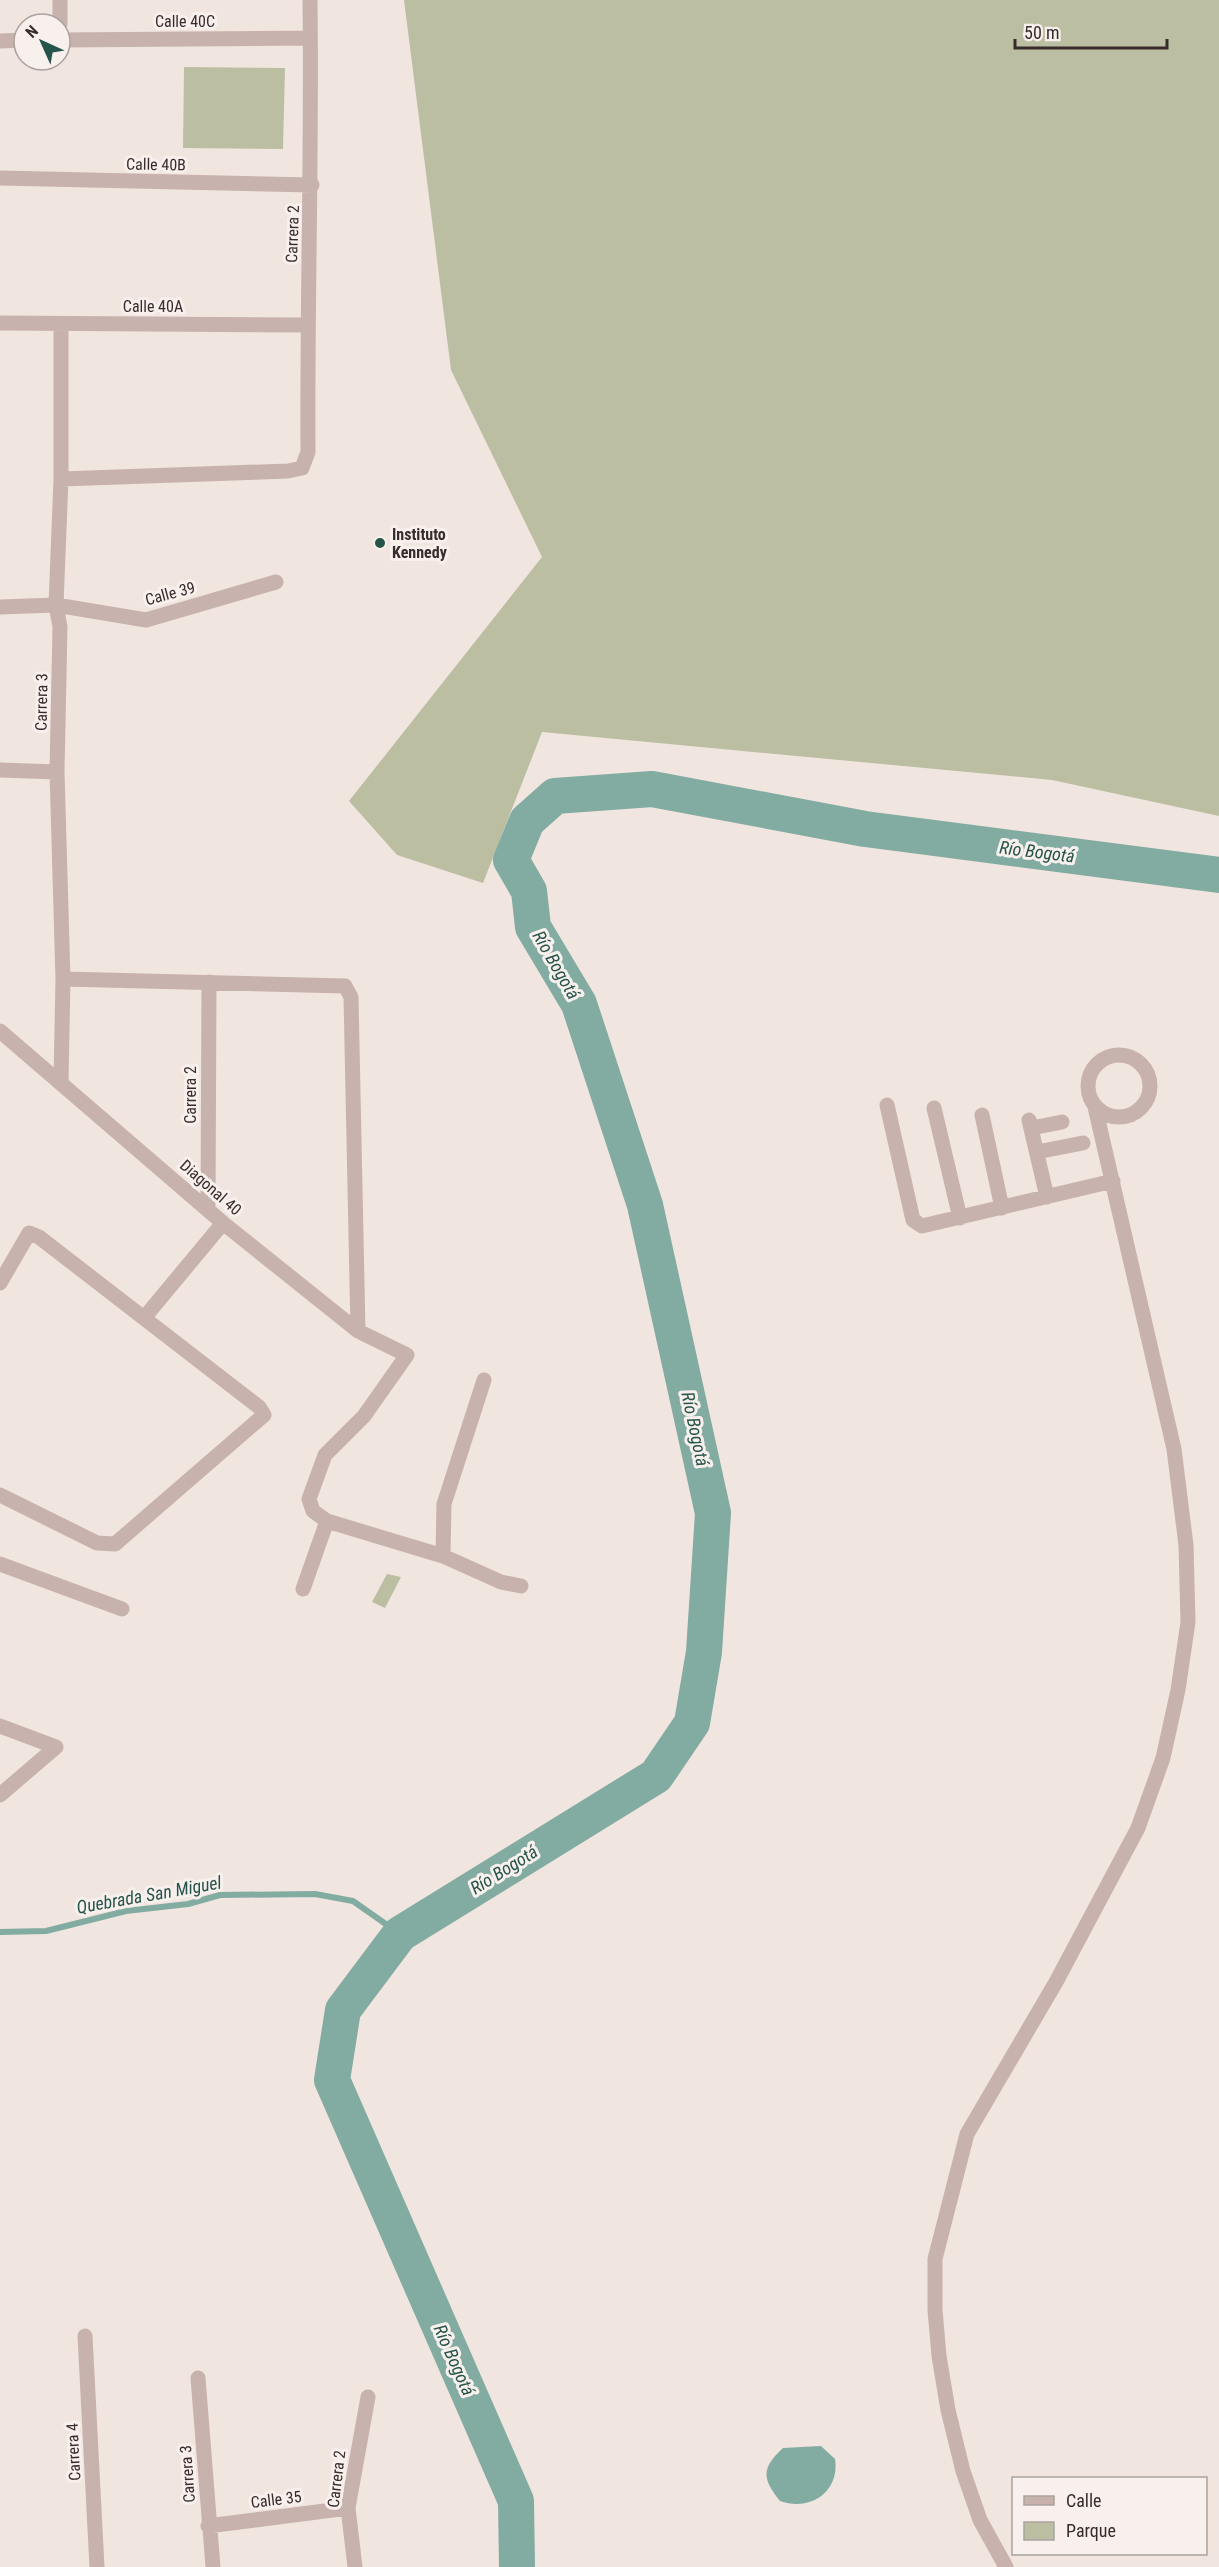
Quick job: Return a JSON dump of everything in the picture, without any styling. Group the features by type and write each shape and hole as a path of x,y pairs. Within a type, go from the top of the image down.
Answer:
{"street":[{"name":"Carrera 2","path":"61,479 288,471 302,468 308,452 307,325 312,185 310,0"},
{"name":"Calle 40C","path":"72,40 310,38"},
{"name":"Calle 40B","path":"0,178 312,185"},
{"name":"Calle 40A","path":"0,322 307,325"},
{"name":"Carrera 3","path":"61,324 61,479 56,605 60,627 57,772 63,979 61,1081"},
{"name":"Calle 39","path":"0,607 56,605 146,620 276,582"},
{"path":"0,770 57,772"},
{"path":"63,979 331,983 345,986 351,997 358,1331"},
{"name":"Carrera 2","path":"208,1207 209,982"},
{"name":"Diagonal 40","path":"0,1031 224,1223 358,1331 407,1355 364,1416 325,1455 309,1499 313,1511 327,1521"},
{"path":"1006,2567 981,2520 963,2471 948,2409 938,2344 934,2259 967,2134 1056,1982 1138,1828 1164,1758 1178,1690 1188,1622 1186,1545 1174,1449 1113,1181 1095,1107 1087,1088 1089,1077 1101,1060 1120,1055 1139,1062 1146,1070 1150,1079 1148,1100 1134,1114 1113,1118 1095,1107"},
{"path":"887,1105 913,1220 922,1226 1113,1181"},
{"path":"934,1108 960,1218"},
{"path":"982,1114 1002,1208"},
{"path":"1047,1197 1031,1124 1062,1122"},
{"path":"1037,1152 1083,1143"},
{"path":"144,1318 224,1223"},
{"path":"0,1283 29,1233 39,1237 259,1407 264,1415 115,1544 97,1543 0,1495"},
{"path":"443,1556 444,1504 484,1380"},
{"path":"303,1589 327,1521 443,1556 501,1582 521,1586"},
{"path":"0,1564 122,1609"},
{"path":"0,1726 56,1748 0,1795"},
{"name":"Carrera 4","path":"85,2336 97,2567"},
{"name":"Carrera 3","path":"198,2379 213,2567"},
{"name":"Carrera 2","path":"355,2567 348,2508 368,2397"},
{"name":"Calle 35","path":"208,2526 348,2508"}],"green space":[{"path":"404,0 1219,0 1219,816 1052,780 542,732 483,883 397,855 349,801 542,557 451,370"},
{"path":"184,67 285,68 283,149 183,148"},
{"path":"387,1574 401,1577 385,1608 372,1602"}],"water":[{"path":"821,2446 835,2459 833,2481 828,2490 812,2501 802,2504 780,2501 767,2479 766,2473 771,2461 783,2448"}],"waterway":[{"name":"Río Bogotá","path":"517,2567 516,2501 332,2080 343,2010 400,1934 656,1776 692,1723 704,1652 713,1513 645,1205 579,1004 533,927 529,891 511,860 527,821 555,796 652,789 865,829 1219,875"},
{"name":"Quebrada San Miguel","path":"0,1932 46,1931 126,1911 188,1904 220,1895 315,1894 353,1901 400,1934"}],"place":[{"name":"Instituto Kennedy","path":"380,543"}]}
